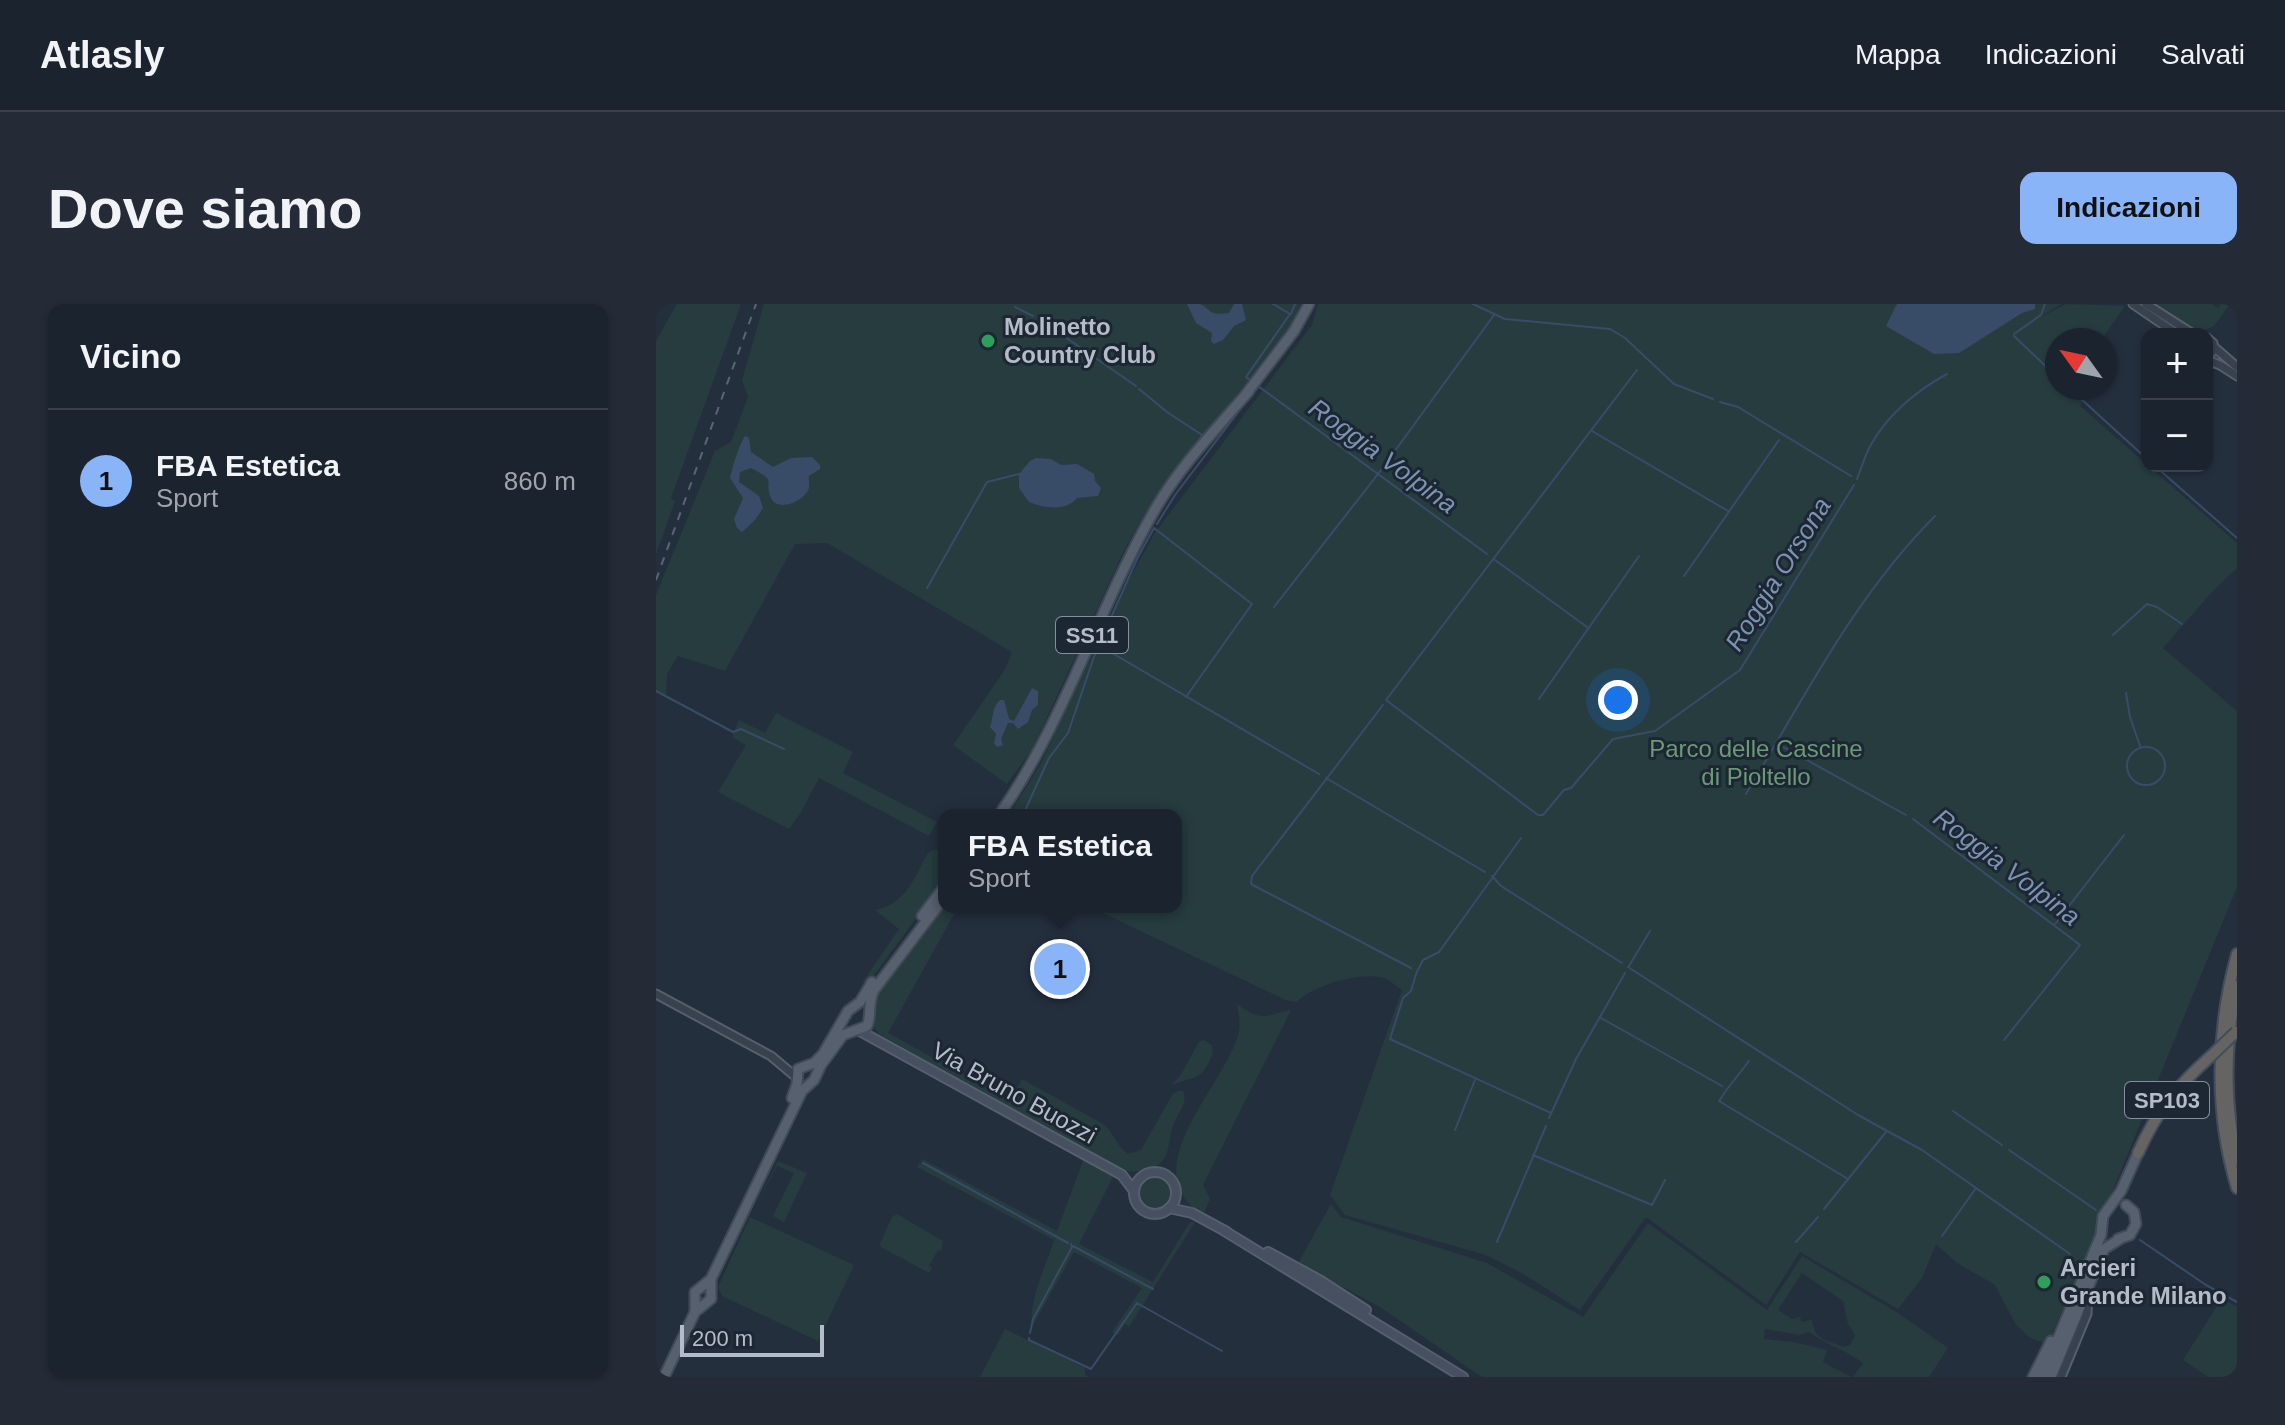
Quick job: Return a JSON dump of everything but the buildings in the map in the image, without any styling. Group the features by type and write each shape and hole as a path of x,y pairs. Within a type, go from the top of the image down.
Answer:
{"highway":[{"name":"SP103","path":"2237,954 2225,1008 2221,1085 2225,1138 2237,1188"},
{"name":"SP103","path":"2237,986 2229,1040 2228,1085 2237,1160"},
{"name":"SP103","path":"2138,1153 2152,1123 2170,1096 2237,1031"}],"main road":[{"name":"SS11","path":"1003,809 1038,751 1108,600 1151,517 1186,466 1294,331 1309,304"},
{"name":"SS11","path":"996,809 1038,751"},
{"path":"664,1377 698,1306 695,1292 708,1285 798,1097 805,1066 823,1054 849,1010 938,895"},
{"path":"801,1080 814,1080 840,1039 865,1027 872,994 878,983 938,906"},
{"path":"855,1006 861,1006 868,1016"},
{"name":"Via Bruno Buozzi","path":"868,1016 876,1035 887,1046"},
{"path":"846,1018 848,1025 857,1030"},
{"name":"Via Bruno Buozzi","path":"857,1030 1122,1175 1134,1191"},
{"path":"805,1066 816,1074"},
{"path":"2042,1377 2103,1226 2104,1214 2112,1206 2138,1153"},
{"path":"1176,1193 1169,1208 1157,1214 1146,1212 1136,1203 1134,1191 1142,1175 1152,1171 1165,1174 1192,1213"},
{"name":"Via Bruno Buozzi","path":"1122,1175 1142,1175"},
{"path":"2051,1377 2104,1249 2130,1235 2136,1226 2135,1214 2127,1206 2128,1176"},
{"path":"1169,1208 1192,1213 1223,1230 1463,1377"},
{"path":"2033,1377 2071,1307"}],"street":[{"path":"2133,304 2168,328"},
{"path":"2146,304 2184,328"},
{"path":"2213,354 2214,347"},
{"path":"2214,347 2237,367"},
{"path":"2213,362 2237,376"},
{"path":"659,997 776,1059 801,1080"},
{"path":"776,1059 805,1066"},
{"path":"2061,1377 2087,1314 2088,1290"}],"green space":[{"path":"677,304 741,304 671,498 675,501 656,554 656,341"},
{"name":"Molinetto Country Club","path":"764,304 1300,304 1293,322 1144,515 1123,553 1033,748 1007,784 953,745 1004,671 1012,652 827,543 795,544 725,671 678,656 667,674 666,697 656,691 656,595 715,451 731,442 748,397 742,380"},
{"name":"Parco delle Cascine di Pioltello","path":"1318,304 2062,304 2033,321 2066,304 2125,306 2109,328 2045,328 2045,400 2083,400 2080,406 2141,459 2141,472 2156,472 2237,543 2237,568 2163,648 2237,711 2237,887 2068,1300 2047,1344 2029,1337 2016,1325 1995,1285 1957,1263 1936,1244 1922,1278 1898,1309 1800,1252 1766,1305 1646,1217 1580,1310 1525,1275 1486,1255 1345,1215 1330,1195 1402,990 1386,979 1365,976 1326,985 1297,1002 1288,1001 1103,913 1182,913 1182,809 1013,809 1040,765 1116,604 1154,534 1312,325"},
{"path":"2152,304 2212,304 2218,308 2221,304 2230,304 2214,326 2190,328"},
{"path":"776,713 853,752 843,773 937,822 929,836 819,778 789,829 718,792 746,745 732,737 739,720 765,733"},
{"path":"938,850 938,888 869,982 862,983 899,929 875,910 901,896 928,853"},
{"path":"938,910 938,913 955,913 888,1033 1010,1100 1022,1079 1103,1124 1128,1154 1141,1150 1172,1095 1183,1091 1184,1104 1172,1130 1167,1153 1156,1166 1144,1170 1119,1169 879,1034 873,1025 874,994"},
{"path":"1237,1004 1259,1016 1291,1010 1203,1185 1210,1199 1203,1215 1184,1197 1177,1175 1179,1152 1202,1103 1230,1056 1240,1023"},
{"path":"1204,1040 1212,1045 1213,1053 1205,1069 1197,1076 1171,1085 1180,1076 1199,1042"},
{"path":"923,1159 1057,1231 1083,1161 1086,1161 1113,1177 1079,1244 1153,1282 1190,1222 1195,1222 1129,1327 1125,1324 1118,1335 1112,1332 1142,1288 1074,1252 1032,1327 1036,1293 1054,1240 917,1167"},
{"path":"778,1161 807,1173 784,1222 773,1216 794,1173 777,1166 755,1208"},
{"path":"1155,1173 1168,1179 1174,1192 1168,1205 1155,1211 1142,1205 1136,1192 1142,1179"},
{"path":"1331,1204 1341,1217 1487,1263 1583,1317 1648,1223 1767,1310 1802,1256 1898,1313 1948,1348 1929,1377 1853,1377 1863,1363 1850,1354 1809,1332 1799,1335 1765,1329 1764,1339 1827,1350 1823,1362 1851,1377 1482,1377 1380,1307 1298,1263","holes":["1802,1273 1843,1301 1848,1324 1855,1335 1850,1345 1843,1347 1818,1336 1812,1320 1802,1322 1800,1317 1792,1319 1778,1310"]},
{"path":"897,1214 943,1241 941,1251 938,1250 929,1266 932,1268 929,1273 879,1246 892,1217"},
{"path":"750,1217 854,1265 818,1341 722,1296 718,1287"},
{"path":"2222,1298 2237,1307 2237,1377 2208,1377 2183,1360"},
{"path":"1005,1329 1085,1368 1085,1375 1089,1377 980,1377"}],"water":[{"path":"1187,304 1200,304 1214,313 1222,314 1229,313 1234,304 1242,304 1246,320 1214,344 1211,341 1212,333 1196,323"},
{"path":"1897,304 2035,304 2035,309 2022,313 1959,353 1934,354 1886,326"},
{"path":"745,436 749,438 751,452 773,467 791,458 812,457 820,469 809,476 807,493 785,505 779,505 771,498 765,476 751,468 740,472 739,482 759,496 763,508 742,532 734,519 743,498 730,478"},
{"path":"1036,458 1051,459 1061,465 1077,464 1094,474 1101,488 1098,496 1077,498 1061,507 1029,502 1019,488 1019,474"},
{"path":"1032,688 1038,691 1038,705 1032,710 1028,722 1018,729 1013,723 1008,723 1001,739 1003,745 997,747 994,743 996,734 990,727 995,707 1000,700 1004,700 1009,719 1014,721"}],"waterway":[{"name":"Roggia Volpina","path":"1251,381 1246,377 1290,314 1273,304"},
{"path":"1291,314 1295,304"},
{"path":"1473,304 1505,319 1610,329 1625,338 1674,384 1713,399"},
{"path":"2014,334 2041,315 2045,304"},
{"path":"1015,307 1033,316"},
{"path":"1302,326 1308,314"},
{"path":"1274,607 1378,474 1494,315"},
{"path":"1039,319 1136,386"},
{"name":"Roggia Orsona","path":"2014,336 2045,366"},
{"path":"1157,524 1175,495 1277,361"},
{"path":"1386,700 1637,370"},
{"name":"Roggia Orsona","path":"1857,479 1870,447 1895,412 1947,374"},
{"name":"Roggia Volpina","path":"1258,386 1487,554"},
{"path":"1139,389 1202,435"},
{"name":"Roggia Orsona","path":"2082,400 2141,454"},
{"path":"1720,402 1738,407 1851,476"},
{"path":"1592,431 1728,511"},
{"path":"1684,576 1779,440"},
{"name":"Roggia Orsona","path":"2162,472 2237,538"},
{"path":"927,588 987,482 1019,474"},
{"name":"Roggia Orsona","path":"1386,700 1538,815 1543,815 1613,739 1655,731 1740,670 1854,485"},
{"path":"1746,794 1855,614 1906,547 1935,516"},
{"path":"1026,809 1049,758 1068,733 1096,651 1154,528 1252,604 1186,697"},
{"path":"1539,699 1639,556"},
{"path":"1495,560 1587,627"},
{"path":"2113,635 2147,604 2182,624"},
{"path":"1100,646 1319,774"},
{"path":"656,691 733,732 741,729 784,749"},
{"path":"2126,693 2140,746"},
{"path":"1383,705 1252,876 1251,884 1411,968"},
{"name":"Roggia Volpina","path":"1778,744 1906,815"},
{"path":"2146,747 2160,752 2165,766 2160,780 2146,785 2132,780 2127,766 2132,752 2146,747"},
{"path":"1326,778 1485,872"},
{"name":"Roggia Volpina","path":"1913,819 2080,945 2004,1040"},
{"path":"2055,924 2124,835"},
{"path":"1418,970 1423,960 1439,952 1521,838"},
{"path":"1492,876 1501,886 1622,963"},
{"path":"1629,966 1650,931"},
{"path":"1628,967 1858,1115 1922,1150 2070,1254"},
{"path":"1417,971 1411,991 1403,998 1390,1039 1551,1113"},
{"path":"1549,1118 1576,1059 1625,973"},
{"path":"1601,1018 1722,1086"},
{"path":"1728,1088 1749,1061"},
{"path":"1455,1130 1475,1080"},
{"path":"1727,1089 1719,1101 1848,1179"},
{"path":"1953,1111 2002,1145"},
{"path":"1497,1242 1546,1126"},
{"path":"1824,1209 1886,1132"},
{"path":"2009,1150 2096,1210"},
{"path":"1533,1155 1652,1205 1665,1180"},
{"path":"923,1163 1068,1243"},
{"path":"1942,1236 1976,1188"},
{"path":"1796,1242 1818,1217"},
{"name":"Roggia Volpina","path":"2140,1240 2237,1302"},
{"path":"1030,1333 1033,1319 1071,1244"},
{"path":"1073,1246 1153,1289"},
{"path":"1029,1338 1091,1369 1137,1303 1222,1351"}],"railway":[{"path":"656,580 756,304"}],"place":[{"name":"Molinetto Country Club","path":"988,341"},
{"name":"FBA Estetica","path":"1060,969"},
{"name":"Arcieri Grande Milano","path":"2044,1282"}]}
